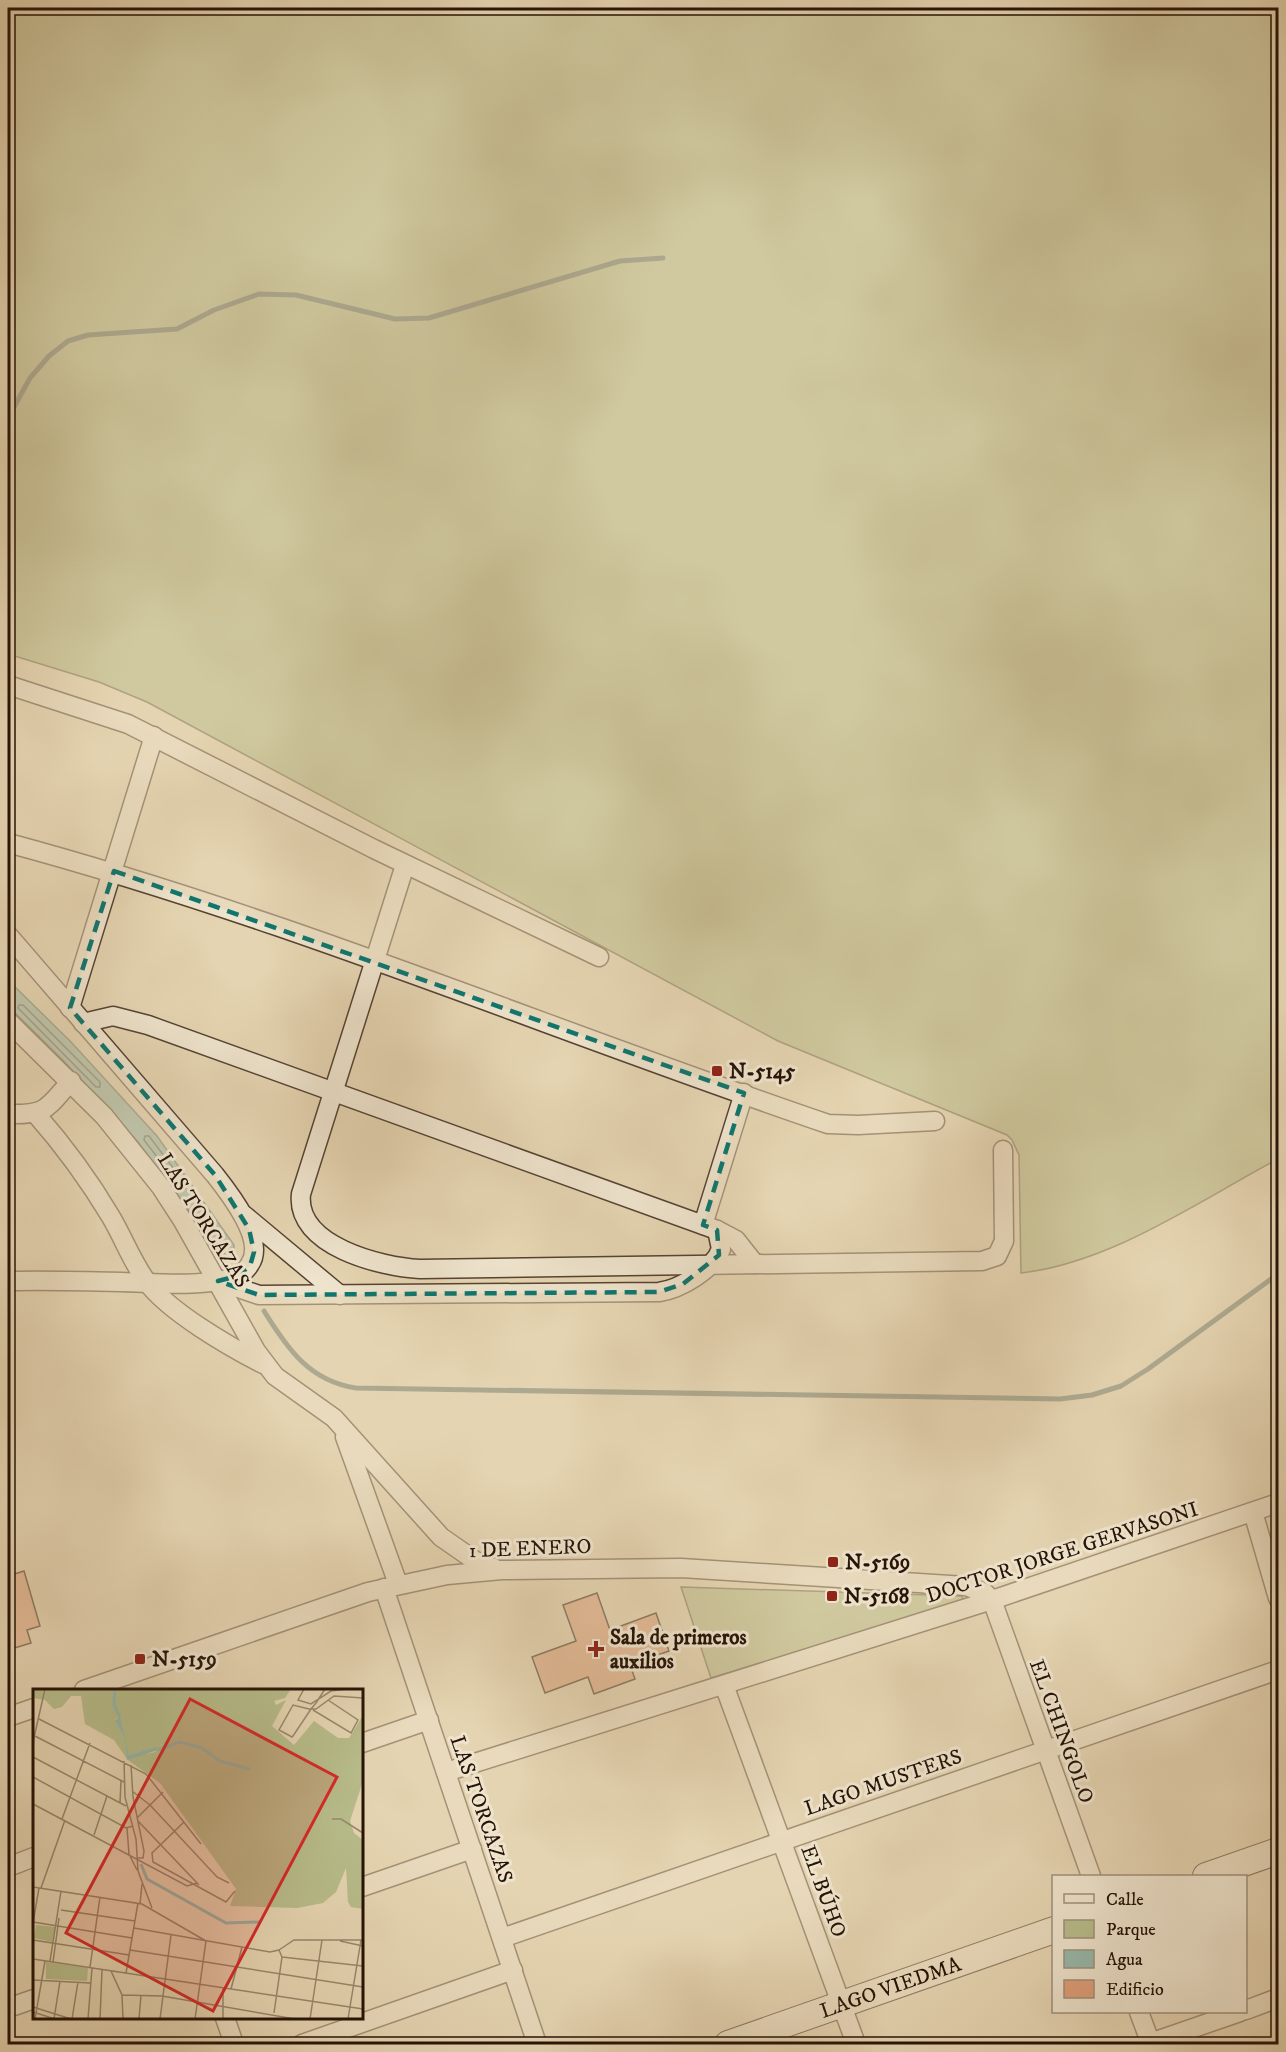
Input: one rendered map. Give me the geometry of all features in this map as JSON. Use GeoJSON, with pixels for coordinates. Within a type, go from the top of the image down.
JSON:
{"type":"FeatureCollection","features":[{"type":"Feature","properties":{"kind":"main road"},"geometry":{"type":"LineString","coordinates":[[1210,1875],[1276,1858]]}},
{"type":"Feature","properties":{"kind":"main road","name":"LAGO VIEDMA"},"geometry":{"type":"LineString","coordinates":[[728,2044],[1052,1930]]}},
{"type":"Feature","properties":{"kind":"street"},"geometry":{"type":"LineString","coordinates":[[8,685],[105,715],[154,736],[405,865],[599,957]]}},
{"type":"Feature","properties":{"kind":"street"},"geometry":{"type":"LineString","coordinates":[[70,1008],[114,872],[154,736]]}},
{"type":"Feature","properties":{"kind":"street"},"geometry":{"type":"LineString","coordinates":[[8,843],[114,872],[376,960],[828,1124],[858,1125],[935,1121]]}},
{"type":"Feature","properties":{"kind":"street"},"geometry":{"type":"LineString","coordinates":[[405,865],[300,1204],[302,1213],[315,1231],[358,1257],[378,1263],[420,1269],[989,1260],[1002,1250],[1004,1241],[1003,1150]]}},
{"type":"Feature","properties":{"kind":"street"},"geometry":{"type":"LineString","coordinates":[[8,935],[215,1175],[241,1212],[252,1236],[253,1259],[250,1266],[237,1276],[218,1281],[147,1283],[8,1281]]}},
{"type":"Feature","properties":{"kind":"street"},"geometry":{"type":"LineString","coordinates":[[83,1023],[113,1016],[136,1020],[710,1228],[736,1240],[755,1264]]}},
{"type":"Feature","properties":{"kind":"street","name":"LAS TORCAZAS"},"geometry":{"type":"LineString","coordinates":[[8,1021],[104,1116],[161,1187],[265,1365],[275,1376],[334,1418],[441,1537],[477,1562],[502,1570]]}},
{"type":"Feature","properties":{"kind":"street"},"geometry":{"type":"LineString","coordinates":[[8,1114],[45,1111],[71,1081]]}},
{"type":"Feature","properties":{"kind":"street"},"geometry":{"type":"LineString","coordinates":[[218,1281],[258,1295],[659,1292],[675,1288],[710,1265],[721,1249],[710,1228],[744,1093]]}},
{"type":"Feature","properties":{"kind":"street"},"geometry":{"type":"LineString","coordinates":[[35,1113],[64,1146],[111,1217],[147,1283],[160,1297],[231,1347],[265,1365]]}},
{"type":"Feature","properties":{"kind":"street"},"geometry":{"type":"LineString","coordinates":[[241,1212],[340,1295]]}},
{"type":"Feature","properties":{"kind":"street","name":"LAS TORCAZAS"},"geometry":{"type":"LineString","coordinates":[[334,1418],[355,1461],[429,1720],[537,2044]]}},
{"type":"Feature","properties":{"kind":"street","name":"DOCTOR JORGE GERVASONI"},"geometry":{"type":"LineString","coordinates":[[446,1772],[992,1600],[1278,1503]]}},
{"type":"Feature","properties":{"kind":"street"},"geometry":{"type":"LineString","coordinates":[[1253,1512],[1278,1598]]}},
{"type":"Feature","properties":{"kind":"street","name":"1 DE ENERO"},"geometry":{"type":"LineString","coordinates":[[92,1689],[107,1687],[391,1586],[447,1575],[502,1570],[646,1567],[719,1569],[966,1586],[985,1593],[992,1600]]}},
{"type":"Feature","properties":{"kind":"street","name":"EL CHINGOLO"},"geometry":{"type":"LineString","coordinates":[[992,1600],[1091,1875]]}},
{"type":"Feature","properties":{"kind":"street","name":"LAGO MUSTERS"},"geometry":{"type":"LineString","coordinates":[[502,1938],[1278,1670]]}},
{"type":"Feature","properties":{"kind":"street","name":"EL BÚHO"},"geometry":{"type":"LineString","coordinates":[[724,1685],[856,2044]]}},
{"type":"Feature","properties":{"kind":"street"},"geometry":{"type":"LineString","coordinates":[[8,1717],[33,1708]]}},
{"type":"Feature","properties":{"kind":"street"},"geometry":{"type":"LineString","coordinates":[[363,1743],[429,1720]]}},
{"type":"Feature","properties":{"kind":"street"},"geometry":{"type":"LineString","coordinates":[[363,1887],[472,1849]]}},
{"type":"Feature","properties":{"kind":"street"},"geometry":{"type":"LineString","coordinates":[[8,1867],[33,1857]]}},
{"type":"Feature","properties":{"kind":"street"},"geometry":{"type":"LineString","coordinates":[[302,2044],[513,1971]]}},
{"type":"Feature","properties":{"kind":"street"},"geometry":{"type":"LineString","coordinates":[[1247,2009],[1278,1998]]}},
{"type":"Feature","properties":{"kind":"street"},"geometry":{"type":"LineString","coordinates":[[8,2008],[33,1999]]}},
{"type":"Feature","properties":{"kind":"street"},"geometry":{"type":"LineString","coordinates":[[1139,2013],[1149,2044],[1237,2013]]}},
{"type":"Feature","properties":{"kind":"street"},"geometry":{"type":"LineString","coordinates":[[225,2019],[234,2044]]}},
{"type":"Feature","properties":{"kind":"highlighted area"},"geometry":{"type":"Polygon","coordinates":[[[114,871],[744,1093],[703,1225],[717,1230],[719,1255],[683,1284],[659,1292],[259,1295],[218,1281],[237,1276],[250,1266],[254,1252],[249,1229],[215,1175],[70,1008],[114,871]]]}},
{"type":"Feature","properties":{"kind":"green space"},"geometry":{"type":"Polygon","coordinates":[[[8,8],[1278,8],[1278,1159],[1186,1211],[1121,1244],[1055,1267],[1021,1273],[1019,1155],[1007,1135],[778,1041],[147,702],[99,682],[8,654],[8,8]]]}},
{"type":"Feature","properties":{"kind":"green space"},"geometry":{"type":"Polygon","coordinates":[[[681,1587],[961,1596],[967,1602],[711,1678],[681,1587]]]}},
{"type":"Feature","properties":{"kind":"water"},"geometry":{"type":"Polygon","coordinates":[[[8,980],[71,1042],[157,1136],[234,1245],[234,1254],[221,1254],[138,1142],[62,1059],[8,1006],[8,980]]]}},
{"type":"Feature","properties":{"kind":"building"},"geometry":{"type":"Polygon","coordinates":[[[24,1571],[40,1626],[27,1630],[31,1643],[8,1650],[8,1576],[24,1571]]]}},
{"type":"Feature","properties":{"kind":"building"},"geometry":{"type":"Polygon","coordinates":[[[597,1593],[610,1630],[656,1613],[669,1651],[630,1665],[635,1679],[594,1694],[588,1677],[545,1693],[532,1657],[576,1641],[563,1605],[597,1593]]]}},
{"type":"Feature","properties":{"kind":"waterway"},"geometry":{"type":"LineString","coordinates":[[8,418],[30,378],[49,356],[68,341],[88,335],[177,329],[214,310],[259,294],[296,295],[395,319],[429,318],[620,261],[663,258]]}},
{"type":"Feature","properties":{"kind":"waterway"},"geometry":{"type":"LineString","coordinates":[[264,1311],[281,1338],[301,1361],[325,1378],[356,1388],[1060,1399],[1092,1395],[1121,1386],[1148,1369],[1278,1274]]}},
{"type":"Feature","properties":{"kind":"place","name":"N-5145"},"geometry":{"type":"Point","coordinates":[717,1071]}},
{"type":"Feature","properties":{"kind":"place","name":"N-5169"},"geometry":{"type":"Point","coordinates":[833,1562]}},
{"type":"Feature","properties":{"kind":"place","name":"N-5168"},"geometry":{"type":"Point","coordinates":[832,1596]}},
{"type":"Feature","properties":{"kind":"place","name":"Sala de primeros auxilios"},"geometry":{"type":"Point","coordinates":[596,1649]}},
{"type":"Feature","properties":{"kind":"place","name":"N-5159"},"geometry":{"type":"Point","coordinates":[140,1659]}}]}
